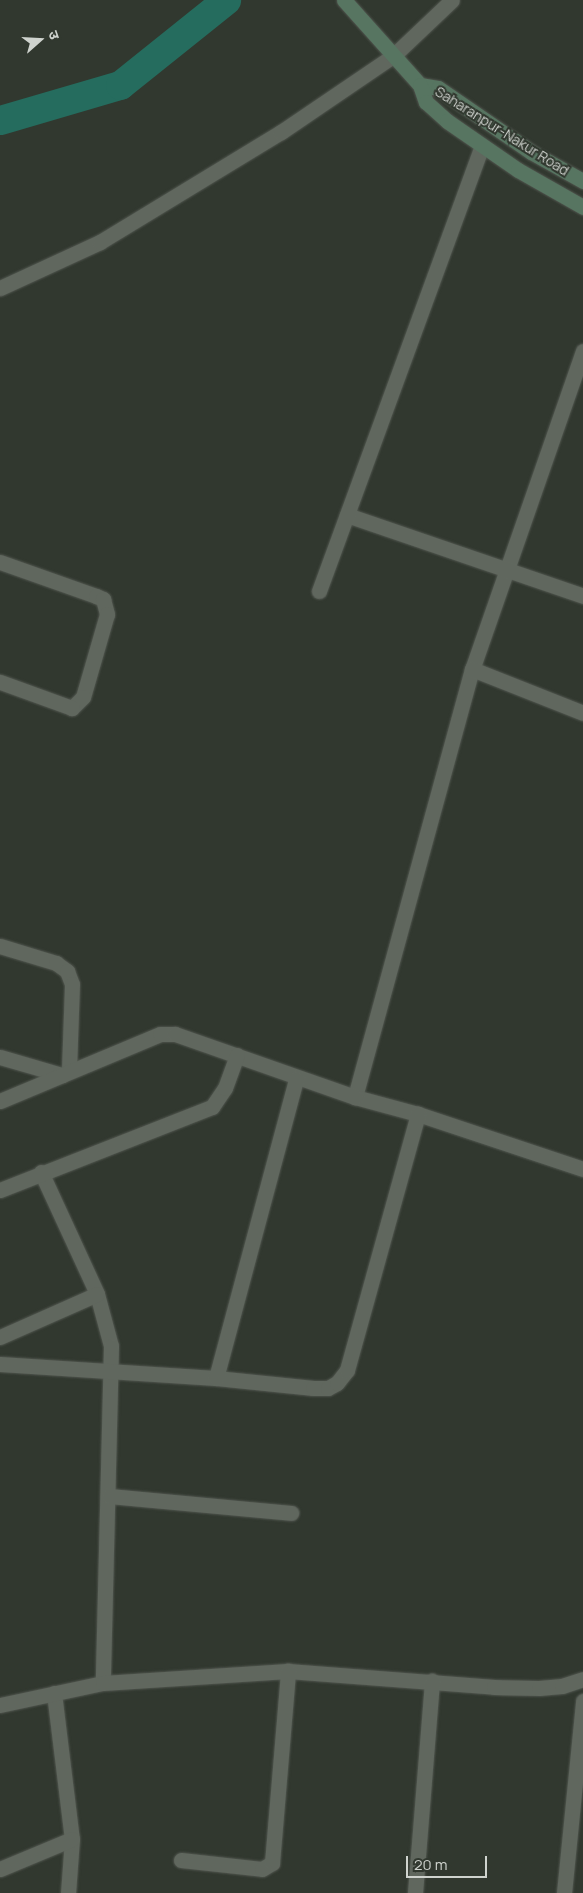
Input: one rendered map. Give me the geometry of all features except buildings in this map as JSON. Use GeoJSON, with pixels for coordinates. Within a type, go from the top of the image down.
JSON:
{"type":"FeatureCollection","features":[{"type":"Feature","properties":{"kind":"main road","name":"Saharanpur-Nakur Road"},"geometry":{"type":"LineString","coordinates":[[344,0],[420,85],[426,102],[482,146],[583,207]]}},
{"type":"Feature","properties":{"kind":"main road","name":"Saharanpur-Nakur Road"},"geometry":{"type":"LineString","coordinates":[[420,85],[438,88],[531,152],[583,180]]}},
{"type":"Feature","properties":{"kind":"street"},"geometry":{"type":"LineString","coordinates":[[0,288],[108,237],[281,132],[393,56],[452,0]]}},
{"type":"Feature","properties":{"kind":"street"},"geometry":{"type":"LineString","coordinates":[[319,592],[482,146]]}},
{"type":"Feature","properties":{"kind":"street"},"geometry":{"type":"LineString","coordinates":[[355,1097],[472,669],[583,351]]}},
{"type":"Feature","properties":{"kind":"street"},"geometry":{"type":"LineString","coordinates":[[347,514],[583,596]]}},
{"type":"Feature","properties":{"kind":"street"},"geometry":{"type":"LineString","coordinates":[[0,562],[103,599],[107,614],[78,703],[72,708],[0,682]]}},
{"type":"Feature","properties":{"kind":"street"},"geometry":{"type":"LineString","coordinates":[[472,669],[583,713]]}},
{"type":"Feature","properties":{"kind":"street"},"geometry":{"type":"LineString","coordinates":[[0,946],[56,963],[67,971],[72,984],[66,1073]]}},
{"type":"Feature","properties":{"kind":"street"},"geometry":{"type":"LineString","coordinates":[[0,1101],[160,1034],[176,1034],[296,1079],[418,1114],[583,1169]]}},
{"type":"Feature","properties":{"kind":"street"},"geometry":{"type":"LineString","coordinates":[[0,1056],[66,1073]]}},
{"type":"Feature","properties":{"kind":"street"},"geometry":{"type":"LineString","coordinates":[[0,1190],[41,1172],[212,1107],[225,1088],[237,1056]]}},
{"type":"Feature","properties":{"kind":"street"},"geometry":{"type":"LineString","coordinates":[[216,1378],[296,1079]]}},
{"type":"Feature","properties":{"kind":"street"},"geometry":{"type":"LineString","coordinates":[[0,1364],[216,1378],[313,1388],[328,1388],[337,1383],[347,1370],[418,1114]]}},
{"type":"Feature","properties":{"kind":"street"},"geometry":{"type":"LineString","coordinates":[[41,1172],[97,1294],[111,1346],[112,1372],[103,1683]]}},
{"type":"Feature","properties":{"kind":"street"},"geometry":{"type":"LineString","coordinates":[[0,1337],[97,1294]]}},
{"type":"Feature","properties":{"kind":"street"},"geometry":{"type":"LineString","coordinates":[[108,1496],[291,1513]]}},
{"type":"Feature","properties":{"kind":"street"},"geometry":{"type":"LineString","coordinates":[[181,1860],[262,1869],[272,1863],[288,1671]]}},
{"type":"Feature","properties":{"kind":"street"},"geometry":{"type":"LineString","coordinates":[[0,1705],[103,1683],[288,1671],[539,1688],[562,1686],[583,1679]]}},
{"type":"Feature","properties":{"kind":"street"},"geometry":{"type":"LineString","coordinates":[[415,1893],[432,1681]]}},
{"type":"Feature","properties":{"kind":"street"},"geometry":{"type":"LineString","coordinates":[[54,1693],[72,1838],[68,1893]]}},
{"type":"Feature","properties":{"kind":"street"},"geometry":{"type":"LineString","coordinates":[[564,1893],[583,1701]]}},
{"type":"Feature","properties":{"kind":"street"},"geometry":{"type":"LineString","coordinates":[[0,1869],[72,1838]]}},
{"type":"Feature","properties":{"kind":"waterway"},"geometry":{"type":"LineString","coordinates":[[0,120],[120,85],[226,0]]}}]}
